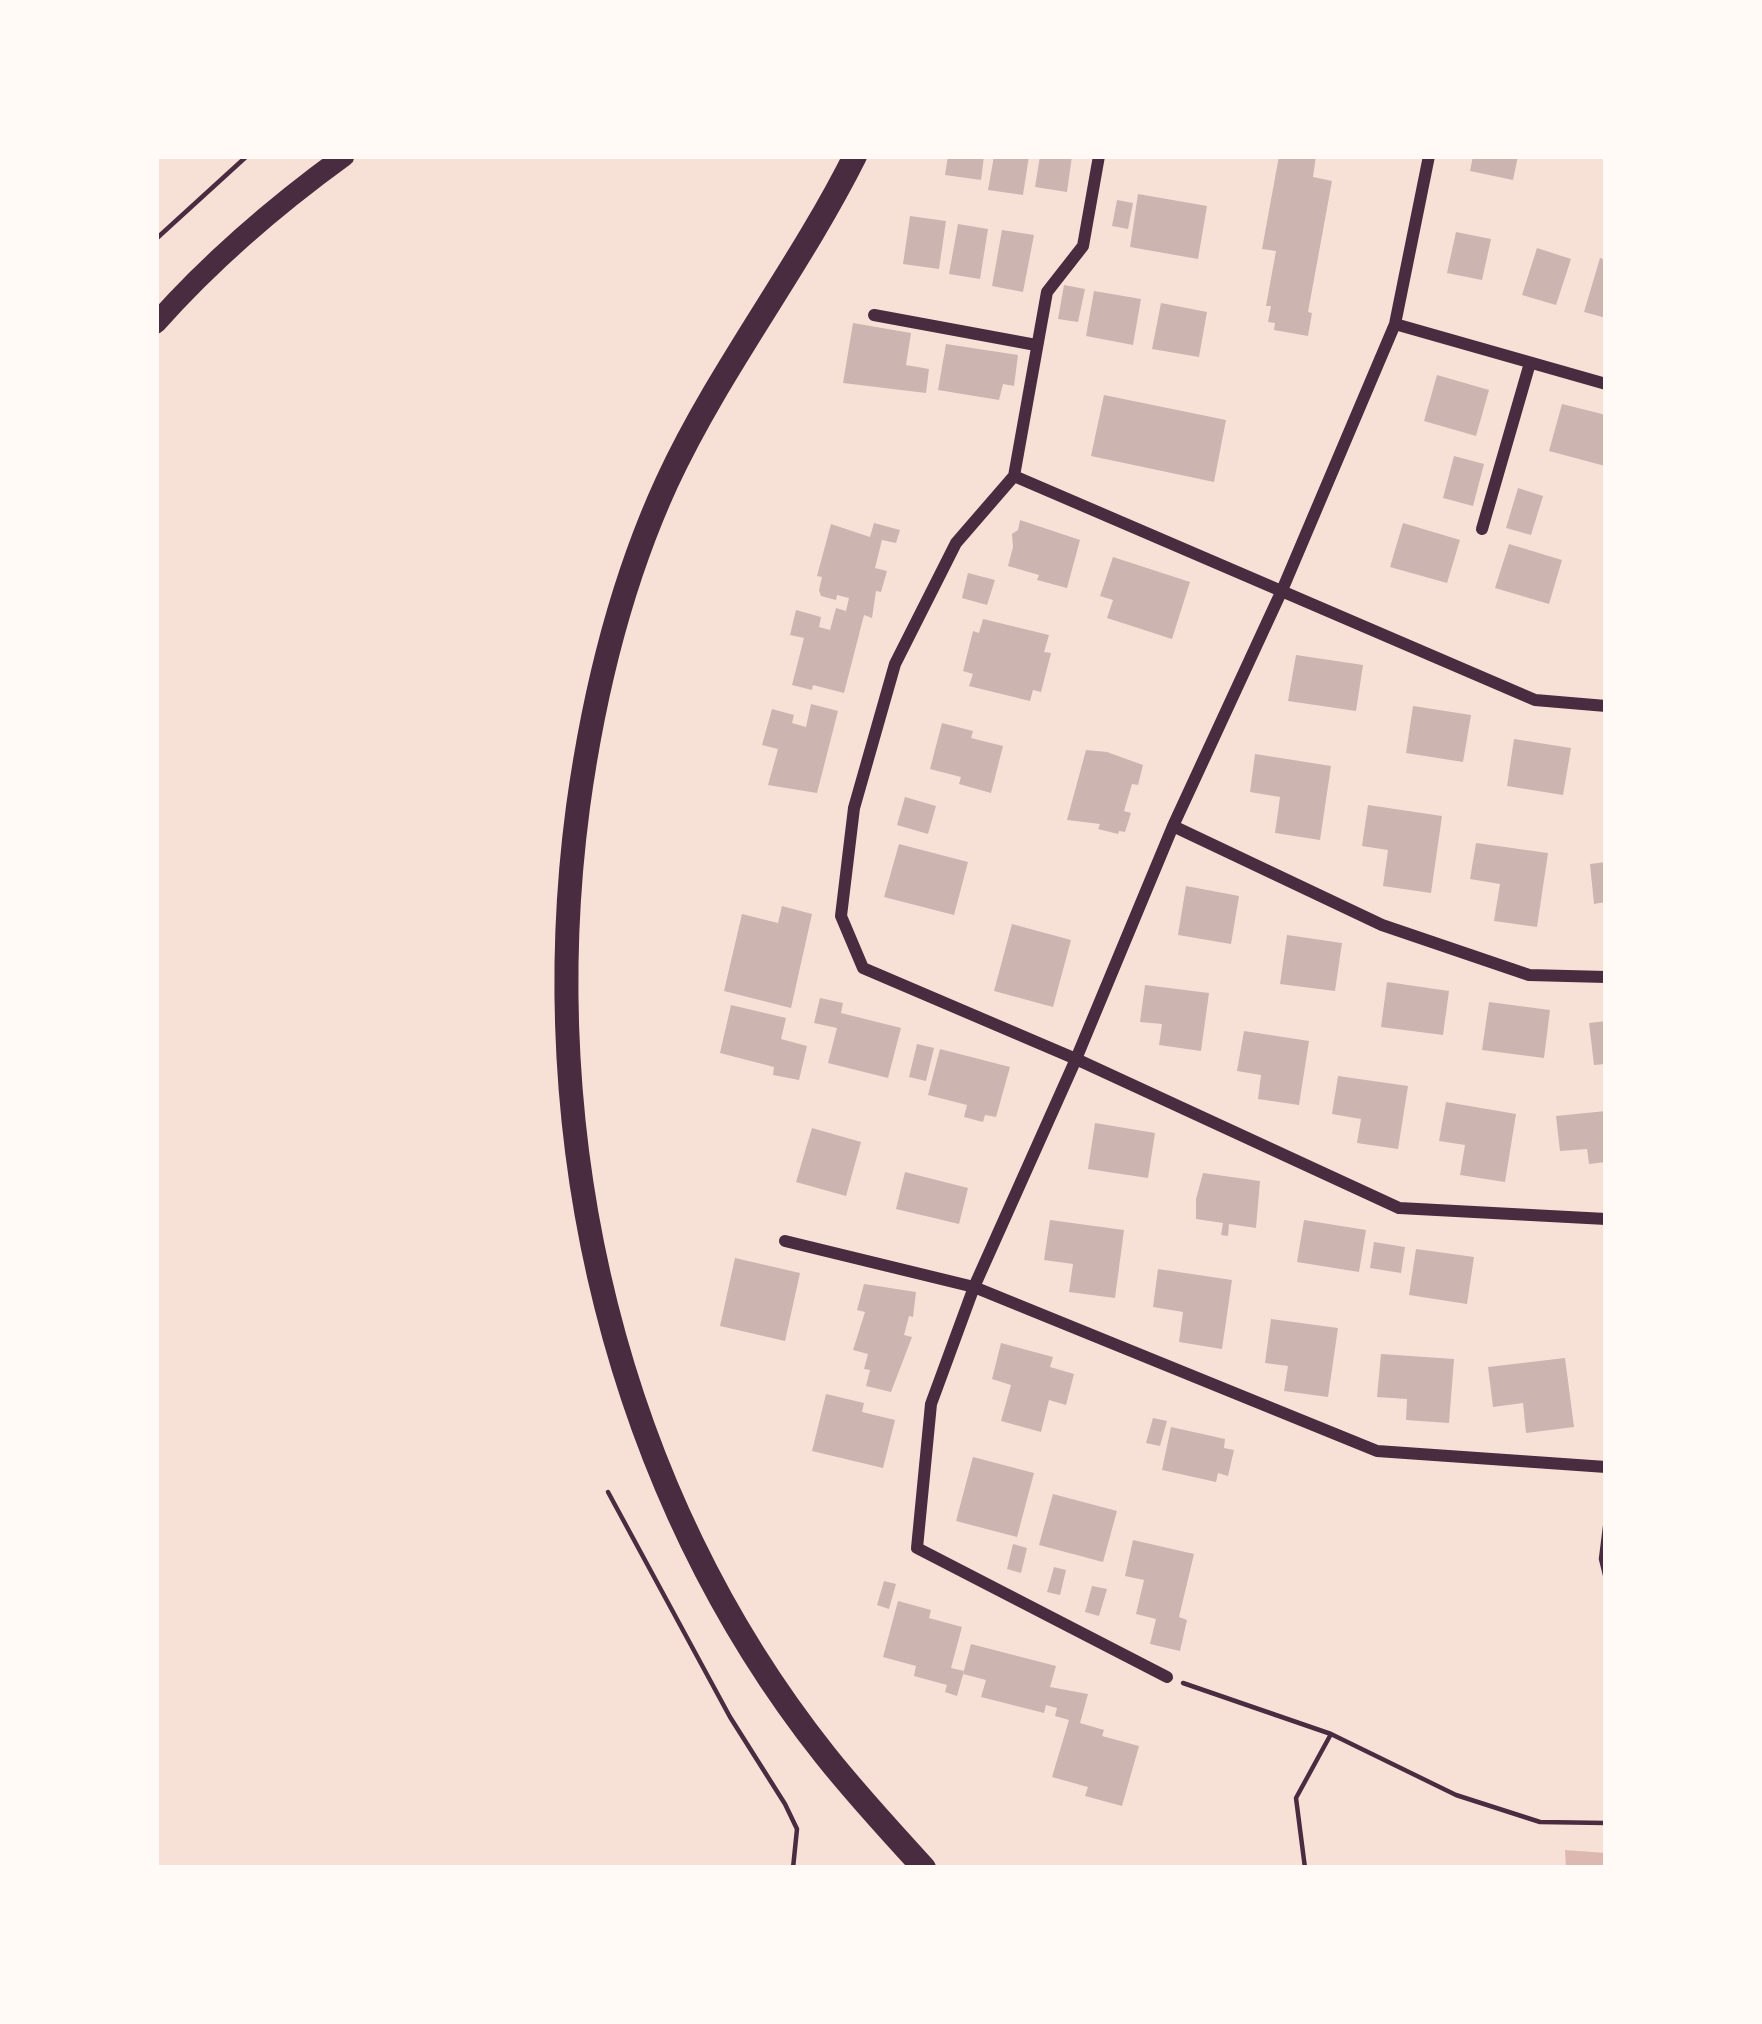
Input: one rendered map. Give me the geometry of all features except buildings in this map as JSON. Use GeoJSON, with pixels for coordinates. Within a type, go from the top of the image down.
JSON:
{"type":"FeatureCollection","features":[{"type":"Feature","properties":{"kind":"main road"},"geometry":{"type":"LineString","coordinates":[[855,156],[703,412],[666,484],[603,667],[573,848],[565,952],[566,1058],[576,1152],[612,1328],[634,1405],[678,1509],[727,1606],[774,1684],[824,1754],[924,1868]]}},
{"type":"Feature","properties":{"kind":"street"},"geometry":{"type":"LineString","coordinates":[[156,322],[274,206],[344,156]]}},
{"type":"Feature","properties":{"kind":"street"},"geometry":{"type":"LineString","coordinates":[[1099,156],[1082,246],[1047,292],[1014,476],[956,543],[895,664],[854,808],[841,916],[863,968],[1400,1208],[1606,1219]]}},
{"type":"Feature","properties":{"kind":"street"},"geometry":{"type":"LineString","coordinates":[[1167,1677],[917,1548],[932,1404],[974,1287],[1395,324],[1429,156]]}},
{"type":"Feature","properties":{"kind":"street"},"geometry":{"type":"LineString","coordinates":[[874,315],[1036,345]]}},
{"type":"Feature","properties":{"kind":"street"},"geometry":{"type":"LineString","coordinates":[[1395,324],[1606,385]]}},
{"type":"Feature","properties":{"kind":"street"},"geometry":{"type":"LineString","coordinates":[[1482,530],[1530,363]]}},
{"type":"Feature","properties":{"kind":"street"},"geometry":{"type":"LineString","coordinates":[[1014,476],[1535,700],[1606,706]]}},
{"type":"Feature","properties":{"kind":"street"},"geometry":{"type":"LineString","coordinates":[[1173,826],[1382,925],[1529,975],[1606,977]]}},
{"type":"Feature","properties":{"kind":"street"},"geometry":{"type":"LineString","coordinates":[[785,1241],[974,1287],[1377,1451],[1606,1466]]}},
{"type":"Feature","properties":{"kind":"path"},"geometry":{"type":"LineString","coordinates":[[156,239],[247,156]]}},
{"type":"Feature","properties":{"kind":"path"},"geometry":{"type":"LineString","coordinates":[[608,1492],[730,1718],[785,1804],[797,1829],[793,1868]]}},
{"type":"Feature","properties":{"kind":"path"},"geometry":{"type":"LineString","coordinates":[[1606,1519],[1600,1559],[1606,1579]]}},
{"type":"Feature","properties":{"kind":"path"},"geometry":{"type":"LineString","coordinates":[[1167,1677],[1331,1734],[1456,1795],[1540,1822],[1606,1823]]}},
{"type":"Feature","properties":{"kind":"path"},"geometry":{"type":"LineString","coordinates":[[1305,1868],[1296,1798],[1331,1734]]}},
{"type":"Feature","properties":{"kind":"path"},"geometry":{"type":"LineString","coordinates":[[1606,1755],[1606,1810]]}},
{"type":"Feature","properties":{"kind":"shaded area"},"geometry":{"type":"Polygon","coordinates":[[[1565,1850],[1606,1853],[1606,1868],[1566,1868],[1565,1850]]]}}]}
